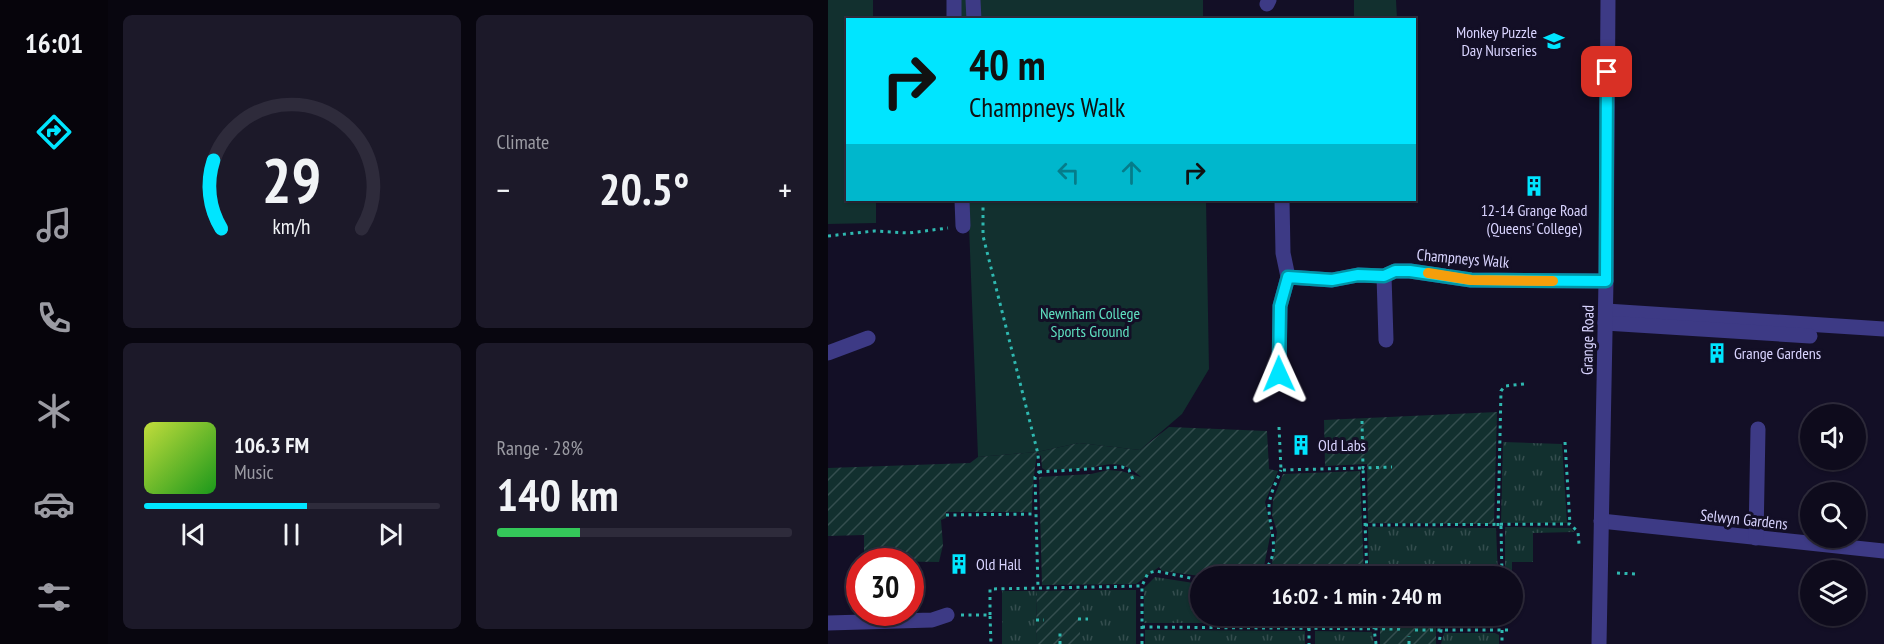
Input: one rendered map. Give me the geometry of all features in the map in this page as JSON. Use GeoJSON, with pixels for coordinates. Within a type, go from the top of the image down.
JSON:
{"type":"FeatureCollection","features":[{"type":"Feature","properties":{"kind":"street"},"geometry":{"type":"LineString","coordinates":[[954,0],[954,18]]}},
{"type":"Feature","properties":{"kind":"street"},"geometry":{"type":"LineString","coordinates":[[973,0],[974,18]]}},
{"type":"Feature","properties":{"kind":"street","name":"Grange Road"},"geometry":{"type":"LineString","coordinates":[[1599,644],[1606,281],[1608,0]]}},
{"type":"Feature","properties":{"kind":"street"},"geometry":{"type":"LineString","coordinates":[[962,201],[963,226]]}},
{"type":"Feature","properties":{"kind":"street"},"geometry":{"type":"LineString","coordinates":[[1279,374],[1280,306],[1288,277],[1283,253],[1282,201]]}},
{"type":"Feature","properties":{"kind":"street","name":"Champneys Walk"},"geometry":{"type":"LineString","coordinates":[[1288,277],[1332,280],[1358,275],[1384,276],[1395,271],[1410,271],[1471,280],[1606,281]]}},
{"type":"Feature","properties":{"kind":"street"},"geometry":{"type":"LineString","coordinates":[[1384,276],[1386,340]]}},
{"type":"Feature","properties":{"kind":"street"},"geometry":{"type":"LineString","coordinates":[[1605,317],[1884,329]]}},
{"type":"Feature","properties":{"kind":"street"},"geometry":{"type":"LineString","coordinates":[[1605,317],[1810,336]]}},
{"type":"Feature","properties":{"kind":"street"},"geometry":{"type":"LineString","coordinates":[[828,353],[868,338]]}},
{"type":"Feature","properties":{"kind":"street"},"geometry":{"type":"LineString","coordinates":[[1756,538],[1758,429]]}},
{"type":"Feature","properties":{"kind":"street","name":"Selwyn Gardens"},"geometry":{"type":"LineString","coordinates":[[1601,521],[1884,551]]}},
{"type":"Feature","properties":{"kind":"street"},"geometry":{"type":"LineString","coordinates":[[828,623],[932,620],[947,615]]}},
{"type":"Feature","properties":{"kind":"path"},"geometry":{"type":"LineString","coordinates":[[983,201],[982,236],[1027,417],[1037,444],[1039,472],[1035,477],[1038,588]]}},
{"type":"Feature","properties":{"kind":"path"},"geometry":{"type":"LineString","coordinates":[[828,236],[874,231],[909,232],[963,226]]}},
{"type":"Feature","properties":{"kind":"path"},"geometry":{"type":"LineString","coordinates":[[1502,566],[1501,391],[1505,386],[1524,384]]}},
{"type":"Feature","properties":{"kind":"path"},"geometry":{"type":"LineString","coordinates":[[1362,421],[1366,566]]}},
{"type":"Feature","properties":{"kind":"path"},"geometry":{"type":"LineString","coordinates":[[1269,566],[1273,554],[1274,531],[1269,511],[1270,499],[1281,470],[1279,427]]}},
{"type":"Feature","properties":{"kind":"path"},"geometry":{"type":"LineString","coordinates":[[1565,442],[1570,524],[1578,532],[1579,544]]}},
{"type":"Feature","properties":{"kind":"path"},"geometry":{"type":"LineString","coordinates":[[1039,472],[1122,467],[1129,470],[1134,482]]}},
{"type":"Feature","properties":{"kind":"path"},"geometry":{"type":"LineString","coordinates":[[1281,470],[1392,467]]}},
{"type":"Feature","properties":{"kind":"path"},"geometry":{"type":"LineString","coordinates":[[946,515],[1036,514]]}},
{"type":"Feature","properties":{"kind":"path"},"geometry":{"type":"LineString","coordinates":[[1365,525],[1570,524]]}},
{"type":"Feature","properties":{"kind":"path"},"geometry":{"type":"LineString","coordinates":[[1142,644],[1142,586],[1148,573],[1156,571],[1190,578]]}},
{"type":"Feature","properties":{"kind":"path"},"geometry":{"type":"LineString","coordinates":[[1617,573],[1635,574]]}},
{"type":"Feature","properties":{"kind":"path"},"geometry":{"type":"LineString","coordinates":[[991,644],[990,589],[1142,586]]}},
{"type":"Feature","properties":{"kind":"path"},"geometry":{"type":"LineString","coordinates":[[947,615],[990,615]]}},
{"type":"Feature","properties":{"kind":"path"},"geometry":{"type":"LineString","coordinates":[[1078,619],[1088,619]]}},
{"type":"Feature","properties":{"kind":"path"},"geometry":{"type":"LineString","coordinates":[[1035,620],[1044,620]]}},
{"type":"Feature","properties":{"kind":"path"},"geometry":{"type":"LineString","coordinates":[[1439,644],[1441,626]]}},
{"type":"Feature","properties":{"kind":"path"},"geometry":{"type":"LineString","coordinates":[[1502,626],[1502,644]]}},
{"type":"Feature","properties":{"kind":"path"},"geometry":{"type":"LineString","coordinates":[[1142,627],[1402,629]]}},
{"type":"Feature","properties":{"kind":"path"},"geometry":{"type":"LineString","coordinates":[[1309,627],[1309,644]]}},
{"type":"Feature","properties":{"kind":"path"},"geometry":{"type":"LineString","coordinates":[[1374,628],[1376,644]]}},
{"type":"Feature","properties":{"kind":"path"},"geometry":{"type":"LineString","coordinates":[[1060,630],[1060,644]]}},
{"type":"Feature","properties":{"kind":"path"},"geometry":{"type":"LineString","coordinates":[[1415,630],[1511,630]]}},
{"type":"Feature","properties":{"kind":"path"},"geometry":{"type":"LineString","coordinates":[[1409,636],[1409,644]]}},
{"type":"Feature","properties":{"kind":"green space"},"geometry":{"type":"Polygon","coordinates":[[[828,0],[873,0],[873,18],[846,18],[846,201],[876,201],[876,223],[828,224],[828,0]]]}},
{"type":"Feature","properties":{"kind":"green space"},"geometry":{"type":"Polygon","coordinates":[[[960,0],[1203,0],[1203,18],[961,18],[960,0]]]}},
{"type":"Feature","properties":{"kind":"green space"},"geometry":{"type":"Polygon","coordinates":[[[1354,0],[1396,0],[1397,18],[1354,18],[1354,0]]]}},
{"type":"Feature","properties":{"kind":"green space","name":"Newnham College Sports Ground"},"geometry":{"type":"Polygon","coordinates":[[[968,201],[1206,201],[1209,369],[1182,414],[1140,450],[1079,443],[1037,452],[978,457],[968,201]]]}},
{"type":"Feature","properties":{"kind":"green space"},"geometry":{"type":"Polygon","coordinates":[[[1497,412],[1494,522],[1492,524],[1368,523],[1367,464],[1325,466],[1324,420],[1497,412]]]}},
{"type":"Feature","properties":{"kind":"green space"},"geometry":{"type":"Polygon","coordinates":[[[1169,427],[1267,431],[1269,469],[1278,471],[1265,502],[1271,532],[1264,566],[1190,566],[1190,575],[1162,571],[1159,567],[1136,584],[1042,585],[1039,477],[1091,474],[1108,470],[1141,477],[1128,467],[1116,464],[1083,469],[1045,470],[1042,468],[1041,456],[1037,453],[1032,512],[946,512],[946,518],[941,520],[943,545],[939,562],[924,562],[924,548],[864,548],[864,535],[828,536],[828,468],[970,463],[978,457],[1037,452],[1079,443],[1140,450],[1169,427]]]}},
{"type":"Feature","properties":{"kind":"green space"},"geometry":{"type":"Polygon","coordinates":[[[1503,442],[1562,444],[1567,523],[1501,523],[1503,442]]]}},
{"type":"Feature","properties":{"kind":"green space"},"geometry":{"type":"Polygon","coordinates":[[[1360,471],[1364,566],[1273,566],[1277,532],[1272,515],[1273,500],[1283,474],[1360,471]]]}},
{"type":"Feature","properties":{"kind":"green space"},"geometry":{"type":"Polygon","coordinates":[[[1368,527],[1496,528],[1498,566],[1369,566],[1368,527]]]}},
{"type":"Feature","properties":{"kind":"green space"},"geometry":{"type":"Polygon","coordinates":[[[1505,527],[1571,528],[1574,532],[1533,533],[1533,562],[1512,562],[1512,566],[1505,566],[1505,527]]]}},
{"type":"Feature","properties":{"kind":"green space"},"geometry":{"type":"Polygon","coordinates":[[[1155,577],[1190,582],[1190,623],[1144,623],[1144,588],[1155,577]]]}},
{"type":"Feature","properties":{"kind":"green space"},"geometry":{"type":"Polygon","coordinates":[[[1080,590],[1136,590],[1136,644],[1080,644],[1080,590]]]}},
{"type":"Feature","properties":{"kind":"green space"},"geometry":{"type":"Polygon","coordinates":[[[1080,590],[1080,644],[1036,644],[1037,591],[1080,590]]]}},
{"type":"Feature","properties":{"kind":"green space"},"geometry":{"type":"Polygon","coordinates":[[[1002,591],[1037,591],[1036,644],[1002,644],[1002,591]]]}},
{"type":"Feature","properties":{"kind":"green space"},"geometry":{"type":"Polygon","coordinates":[[[1380,626],[1436,626],[1436,644],[1380,644],[1380,626]]]}},
{"type":"Feature","properties":{"kind":"green space"},"geometry":{"type":"Polygon","coordinates":[[[1444,626],[1499,626],[1444,628],[1444,626]]]}},
{"type":"Feature","properties":{"kind":"green space"},"geometry":{"type":"Polygon","coordinates":[[[1145,630],[1305,631],[1305,644],[1145,644],[1145,630]]]}},
{"type":"Feature","properties":{"kind":"green space"},"geometry":{"type":"Polygon","coordinates":[[[1315,631],[1372,632],[1374,644],[1315,644],[1315,631]]]}},
{"type":"Feature","properties":{"kind":"green space"},"geometry":{"type":"Polygon","coordinates":[[[1444,633],[1495,633],[1499,635],[1499,644],[1441,644],[1444,633]]]}},
{"type":"Feature","properties":{"kind":"slow traffic"},"geometry":{"type":"LineString","coordinates":[[1428,273],[1471,280],[1553,281]]}},
{"type":"Feature","properties":{"kind":"place","name":"Monkey Puzzle Day Nurseries"},"geometry":{"type":"Point","coordinates":[1554,41]}},
{"type":"Feature","properties":{"kind":"place","name":"12-14 Grange Road (Queens' College)"},"geometry":{"type":"Point","coordinates":[1534,186]}},
{"type":"Feature","properties":{"kind":"place","name":"Grange Gardens"},"geometry":{"type":"Point","coordinates":[1717,353]}},
{"type":"Feature","properties":{"kind":"place","name":"Old Labs"},"geometry":{"type":"Point","coordinates":[1301,445]}},
{"type":"Feature","properties":{"kind":"place","name":"Old Hall"},"geometry":{"type":"Point","coordinates":[959,564]}},
{"type":"Feature","properties":{"kind":"route"},"geometry":{"type":"LineString","coordinates":[[1279,374],[1278,327],[1280,306],[1288,277],[1332,280],[1358,275],[1384,276],[1395,271],[1410,271],[1471,280],[1606,281],[1607,72]]}}]}
